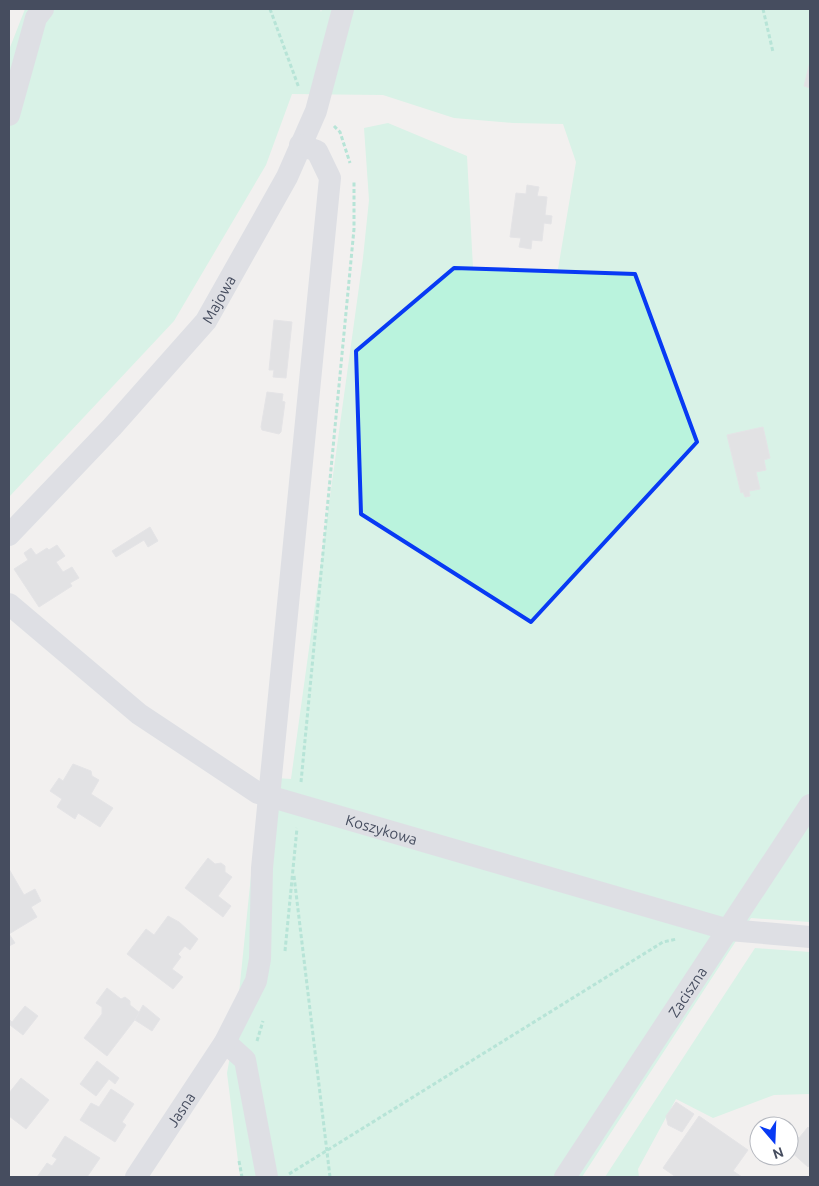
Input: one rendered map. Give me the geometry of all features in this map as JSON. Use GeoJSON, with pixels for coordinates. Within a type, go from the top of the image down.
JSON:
{"type":"FeatureCollection","features":[{"type":"Feature","properties":{"kind":"street"},"geometry":{"type":"LineString","coordinates":[[9,115],[11,99],[36,18],[43,9]]}},
{"type":"Feature","properties":{"kind":"street","name":"Majowa"},"geometry":{"type":"LineString","coordinates":[[9,535],[112,427],[206,321],[287,177],[316,111],[343,9]]}},
{"type":"Feature","properties":{"kind":"street","name":"Jasna"},"geometry":{"type":"LineString","coordinates":[[136,1177],[225,1042],[256,981],[260,959],[262,868],[271,795],[330,178],[317,152],[300,145]]}},
{"type":"Feature","properties":{"kind":"street","name":"Koszykowa"},"geometry":{"type":"LineString","coordinates":[[9,604],[138,714],[258,793],[271,795],[729,930],[810,937]]}},
{"type":"Feature","properties":{"kind":"street","name":"Zaciszna"},"geometry":{"type":"LineString","coordinates":[[565,1177],[810,805]]}},
{"type":"Feature","properties":{"kind":"street"},"geometry":{"type":"LineString","coordinates":[[225,1042],[245,1060],[267,1177]]}},
{"type":"Feature","properties":{"kind":"path"},"geometry":{"type":"LineString","coordinates":[[270,9],[300,91],[302,82]]}},
{"type":"Feature","properties":{"kind":"path"},"geometry":{"type":"LineString","coordinates":[[763,9],[773,52]]}},
{"type":"Feature","properties":{"kind":"path"},"geometry":{"type":"LineString","coordinates":[[293,868],[330,1177]]}},
{"type":"Feature","properties":{"kind":"path"},"geometry":{"type":"LineString","coordinates":[[284,1177],[663,942],[682,938]]}},
{"type":"Feature","properties":{"kind":"highlighted area"},"geometry":{"type":"Polygon","coordinates":[[[454,268],[635,274],[697,442],[531,622],[361,514],[356,351],[454,268]]]}},
{"type":"Feature","properties":{"kind":"green space"},"geometry":{"type":"Polygon","coordinates":[[[25,9],[320,9],[321,12],[322,9],[810,9],[810,922],[751,918],[582,1177],[240,1177],[227,1073],[236,1023],[261,777],[291,779],[363,258],[369,200],[364,128],[388,123],[467,156],[473,268],[558,269],[576,162],[563,124],[513,123],[454,118],[383,95],[292,94],[266,165],[174,321],[9,497],[9,50],[25,9]]]}},
{"type":"Feature","properties":{"kind":"green space"},"geometry":{"type":"Polygon","coordinates":[[[755,948],[810,952],[810,1094],[774,1095],[713,1118],[676,1099],[638,1169],[639,1177],[605,1177],[755,948]]]}},
{"type":"Feature","properties":{"kind":"building"},"geometry":{"type":"Polygon","coordinates":[[[810,62],[810,88],[804,86],[810,62]]]}},
{"type":"Feature","properties":{"kind":"building"},"geometry":{"type":"Polygon","coordinates":[[[527,185],[539,187],[537,196],[547,197],[545,215],[552,216],[551,224],[544,223],[542,241],[532,240],[531,249],[519,247],[521,238],[510,237],[516,193],[526,194],[527,185]]]}},
{"type":"Feature","properties":{"kind":"building"},"geometry":{"type":"Polygon","coordinates":[[[274,320],[292,322],[286,378],[273,377],[274,370],[269,370],[274,320]]]}},
{"type":"Feature","properties":{"kind":"building"},"geometry":{"type":"Polygon","coordinates":[[[267,392],[283,394],[282,401],[285,402],[281,432],[279,434],[262,430],[261,427],[267,392]]]}},
{"type":"Feature","properties":{"kind":"building"},"geometry":{"type":"Polygon","coordinates":[[[763,427],[770,458],[764,460],[766,470],[756,472],[760,489],[749,491],[750,496],[745,497],[743,492],[741,493],[727,435],[763,427]]]}},
{"type":"Feature","properties":{"kind":"building"},"geometry":{"type":"Polygon","coordinates":[[[150,527],[158,541],[148,547],[144,540],[116,557],[112,551],[150,527]]]}},
{"type":"Feature","properties":{"kind":"building"},"geometry":{"type":"Polygon","coordinates":[[[57,545],[65,556],[56,562],[63,572],[72,567],[79,578],[70,583],[72,586],[39,607],[14,569],[28,560],[24,553],[31,548],[36,555],[47,548],[49,550],[57,545]]]}},
{"type":"Feature","properties":{"kind":"building"},"geometry":{"type":"Polygon","coordinates":[[[73,764],[91,771],[92,776],[99,780],[91,794],[113,808],[100,827],[78,813],[75,819],[57,807],[62,799],[50,791],[59,778],[63,781],[73,764]]]}},
{"type":"Feature","properties":{"kind":"building"},"geometry":{"type":"Polygon","coordinates":[[[208,858],[215,864],[221,863],[225,866],[225,872],[232,877],[218,896],[231,906],[223,917],[185,888],[208,858]]]}},
{"type":"Feature","properties":{"kind":"building"},"geometry":{"type":"Polygon","coordinates":[[[9,869],[24,895],[35,889],[41,901],[31,907],[37,917],[9,934],[9,869]]]}},
{"type":"Feature","properties":{"kind":"building"},"geometry":{"type":"Polygon","coordinates":[[[168,916],[179,922],[198,939],[190,950],[185,946],[178,954],[181,957],[172,969],[183,977],[173,989],[127,954],[146,929],[154,935],[168,916]]]}},
{"type":"Feature","properties":{"kind":"building"},"geometry":{"type":"Polygon","coordinates":[[[9,934],[15,943],[9,946],[9,934]]]}},
{"type":"Feature","properties":{"kind":"building"},"geometry":{"type":"Polygon","coordinates":[[[107,988],[121,999],[125,997],[130,1001],[130,1005],[140,1013],[107,1056],[84,1038],[102,1014],[102,1007],[96,1003],[107,988]]]}},
{"type":"Feature","properties":{"kind":"building"},"geometry":{"type":"Polygon","coordinates":[[[143,1005],[160,1019],[152,1031],[135,1020],[143,1005]]]}},
{"type":"Feature","properties":{"kind":"building"},"geometry":{"type":"Polygon","coordinates":[[[25,1006],[38,1016],[23,1035],[10,1025],[9,1027],[9,1019],[12,1022],[25,1006]]]}},
{"type":"Feature","properties":{"kind":"building"},"geometry":{"type":"Polygon","coordinates":[[[97,1061],[119,1078],[115,1084],[109,1079],[96,1096],[80,1084],[97,1061]]]}},
{"type":"Feature","properties":{"kind":"building"},"geometry":{"type":"Polygon","coordinates":[[[21,1078],[49,1100],[26,1129],[9,1116],[9,1093],[21,1078]]]}},
{"type":"Feature","properties":{"kind":"building"},"geometry":{"type":"Polygon","coordinates":[[[111,1089],[134,1104],[122,1122],[126,1125],[115,1142],[80,1120],[91,1103],[99,1107],[111,1089]]]}},
{"type":"Feature","properties":{"kind":"building"},"geometry":{"type":"Polygon","coordinates":[[[676,1102],[694,1114],[682,1132],[668,1125],[666,1116],[676,1102]]]}},
{"type":"Feature","properties":{"kind":"building"},"geometry":{"type":"Polygon","coordinates":[[[699,1116],[748,1150],[733,1171],[742,1177],[676,1177],[663,1168],[699,1116]]]}},
{"type":"Feature","properties":{"kind":"building"},"geometry":{"type":"Polygon","coordinates":[[[808,1127],[810,1129],[810,1165],[808,1167],[799,1159],[799,1138],[808,1127]]]}},
{"type":"Feature","properties":{"kind":"building"},"geometry":{"type":"Polygon","coordinates":[[[65,1136],[100,1158],[87,1177],[37,1177],[47,1163],[52,1166],[57,1159],[52,1156],[65,1136]]]}}]}
